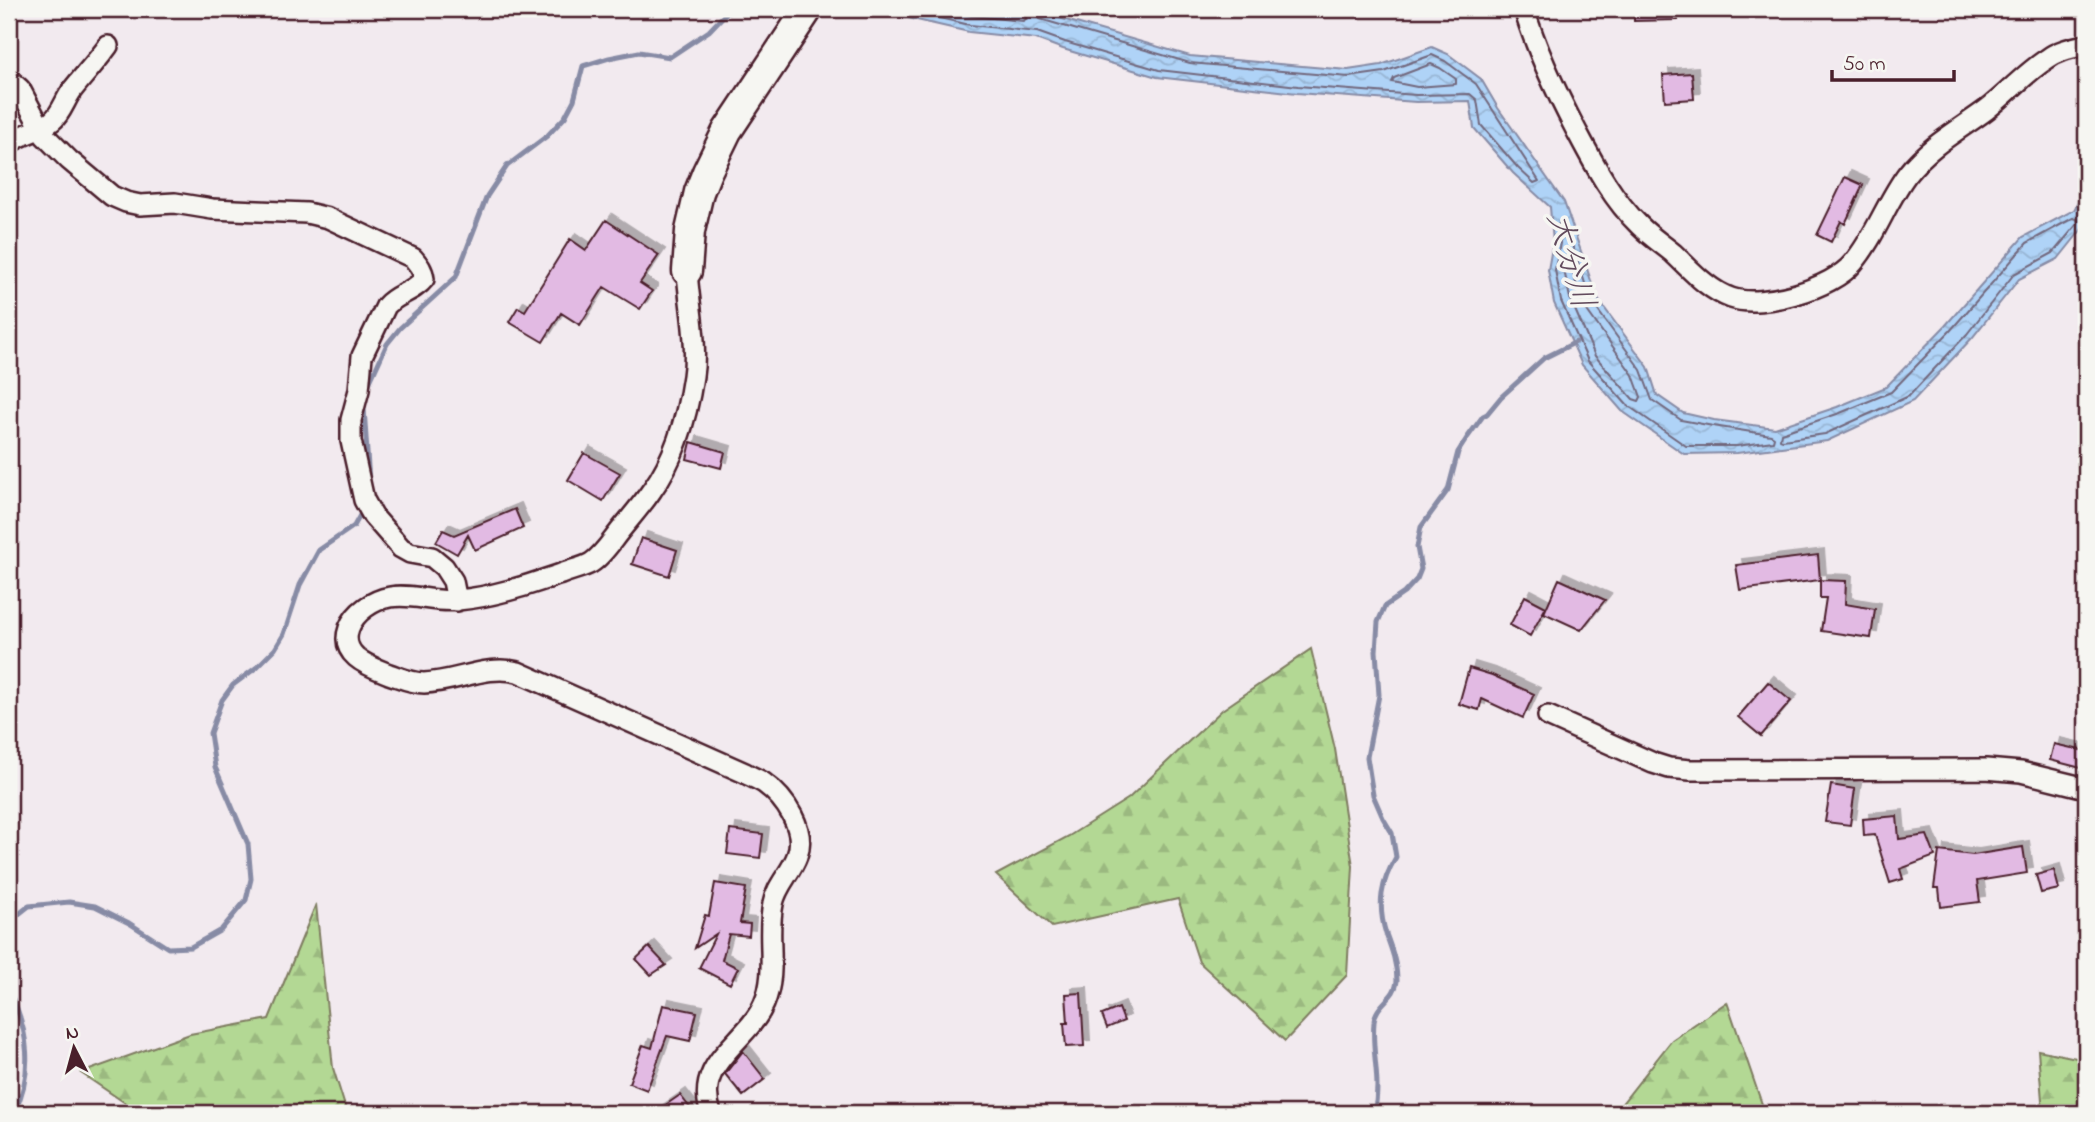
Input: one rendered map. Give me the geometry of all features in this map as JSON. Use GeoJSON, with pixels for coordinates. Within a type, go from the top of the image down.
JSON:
{"type":"FeatureCollection","features":[{"type":"Feature","properties":{"kind":"street"},"geometry":{"type":"LineString","coordinates":[[1524,9],[1552,84],[1595,167],[1611,191],[1639,226],[1711,287],[1741,301],[1765,301],[1790,295],[1841,274],[1859,256],[1906,175],[1928,152],[1987,109],[2046,59],[2062,50],[2086,45]]}},
{"type":"Feature","properties":{"kind":"street"},"geometry":{"type":"LineString","coordinates":[[711,1113],[707,1093],[714,1068],[758,1014],[766,999],[773,962],[773,904],[776,893],[798,855],[800,845],[794,819],[786,805],[765,784],[537,679],[518,672],[496,669],[435,681],[411,682],[364,664],[354,656],[347,639],[356,616],[373,603],[387,597],[457,601],[512,589],[593,562],[652,491],[678,443],[693,377],[694,357],[687,271],[690,231],[699,192],[727,131],[805,14]]}},
{"type":"Feature","properties":{"kind":"street"},"geometry":{"type":"LineString","coordinates":[[9,144],[48,124],[59,115],[74,88],[108,46]]}},
{"type":"Feature","properties":{"kind":"street"},"geometry":{"type":"LineString","coordinates":[[9,79],[23,96],[40,128],[91,181],[112,196],[141,205],[175,203],[212,209],[307,213],[328,218],[413,258],[418,263],[424,279],[419,285],[390,300],[362,356],[359,390],[351,421],[351,441],[364,500],[373,516],[401,548],[410,553],[432,557],[444,567],[455,587],[457,601]]}},
{"type":"Feature","properties":{"kind":"street"},"geometry":{"type":"LineString","coordinates":[[1548,716],[1669,768],[1986,769],[2021,772],[2086,788]]}},
{"type":"Feature","properties":{"kind":"green space"},"geometry":{"type":"Polygon","coordinates":[[[1311,649],[1335,749],[1353,866],[1347,975],[1285,1041],[1199,962],[1178,899],[1052,927],[996,875],[1069,836],[1129,798],[1222,710],[1311,649]]]}},
{"type":"Feature","properties":{"kind":"green space"},"geometry":{"type":"Polygon","coordinates":[[[316,904],[333,1068],[347,1113],[140,1113],[81,1073],[190,1034],[269,1019],[316,904]]]}},
{"type":"Feature","properties":{"kind":"green space"},"geometry":{"type":"Polygon","coordinates":[[[1727,1002],[1765,1113],[1590,1113],[1620,1106],[1672,1040],[1727,1002]]]}},
{"type":"Feature","properties":{"kind":"green space"},"geometry":{"type":"Polygon","coordinates":[[[2038,1050],[2086,1060],[2086,1113],[2043,1113],[2038,1050]]]}},
{"type":"Feature","properties":{"kind":"water","name":"大分川"},"geometry":{"type":"Polygon","coordinates":[[[869,9],[1028,9],[1190,56],[1348,70],[1381,65],[1432,47],[1448,54],[1481,79],[1498,108],[1564,202],[1597,298],[1648,367],[1657,395],[1683,413],[1714,420],[1775,428],[1886,387],[1945,326],[2023,237],[2074,210],[2086,187],[2086,224],[2058,259],[2019,279],[1972,338],[1913,401],[1827,441],[1737,453],[1684,454],[1622,411],[1582,365],[1554,303],[1548,270],[1553,242],[1550,207],[1513,173],[1474,128],[1470,101],[1416,102],[1297,93],[1157,77],[1036,39],[969,32],[869,9]]]}},
{"type":"Feature","properties":{"kind":"building"},"geometry":{"type":"Polygon","coordinates":[[[1634,9],[1677,9],[1678,20],[1634,21],[1634,9]]]}},
{"type":"Feature","properties":{"kind":"building"},"geometry":{"type":"Polygon","coordinates":[[[1692,73],[1694,99],[1665,101],[1663,75],[1692,73]]]}},
{"type":"Feature","properties":{"kind":"building"},"geometry":{"type":"Polygon","coordinates":[[[1845,177],[1863,185],[1845,224],[1841,221],[1831,242],[1817,235],[1845,177]]]}},
{"type":"Feature","properties":{"kind":"building"},"geometry":{"type":"Polygon","coordinates":[[[606,220],[659,255],[640,283],[652,291],[640,309],[604,287],[580,325],[561,313],[543,342],[509,322],[518,307],[525,311],[570,239],[586,250],[606,220]]]}},
{"type":"Feature","properties":{"kind":"building"},"geometry":{"type":"Polygon","coordinates":[[[691,442],[725,452],[721,468],[687,459],[691,442]]]}},
{"type":"Feature","properties":{"kind":"building"},"geometry":{"type":"Polygon","coordinates":[[[584,453],[620,473],[603,501],[568,480],[584,453]]]}},
{"type":"Feature","properties":{"kind":"building"},"geometry":{"type":"Polygon","coordinates":[[[515,509],[523,528],[475,550],[468,535],[457,554],[436,542],[443,530],[454,535],[515,509]]]}},
{"type":"Feature","properties":{"kind":"building"},"geometry":{"type":"Polygon","coordinates":[[[641,538],[677,550],[669,576],[632,564],[641,538]]]}},
{"type":"Feature","properties":{"kind":"building"},"geometry":{"type":"Polygon","coordinates":[[[1818,555],[1820,580],[1740,590],[1736,565],[1818,555]]]}},
{"type":"Feature","properties":{"kind":"building"},"geometry":{"type":"Polygon","coordinates":[[[1559,579],[1605,600],[1581,630],[1544,613],[1559,579]]]}},
{"type":"Feature","properties":{"kind":"building"},"geometry":{"type":"Polygon","coordinates":[[[1820,580],[1846,581],[1845,604],[1875,609],[1871,638],[1821,631],[1826,598],[1820,598],[1820,580]]]}},
{"type":"Feature","properties":{"kind":"building"},"geometry":{"type":"Polygon","coordinates":[[[1525,596],[1546,607],[1530,636],[1510,625],[1525,596]]]}},
{"type":"Feature","properties":{"kind":"building"},"geometry":{"type":"Polygon","coordinates":[[[1469,668],[1534,694],[1523,718],[1482,699],[1479,710],[1459,704],[1469,668]]]}},
{"type":"Feature","properties":{"kind":"building"},"geometry":{"type":"Polygon","coordinates":[[[1768,682],[1791,701],[1761,736],[1738,717],[1768,682]]]}},
{"type":"Feature","properties":{"kind":"building"},"geometry":{"type":"Polygon","coordinates":[[[2054,744],[2085,751],[2081,768],[2050,760],[2054,744]]]}},
{"type":"Feature","properties":{"kind":"building"},"geometry":{"type":"Polygon","coordinates":[[[1831,785],[1855,789],[1850,825],[1825,822],[1831,785]]]}},
{"type":"Feature","properties":{"kind":"building"},"geometry":{"type":"Polygon","coordinates":[[[1897,816],[1899,839],[1927,835],[1935,856],[1900,869],[1903,879],[1890,883],[1875,835],[1864,836],[1863,819],[1897,816]]]}},
{"type":"Feature","properties":{"kind":"building"},"geometry":{"type":"Polygon","coordinates":[[[730,830],[763,834],[760,858],[727,854],[730,830]]]}},
{"type":"Feature","properties":{"kind":"building"},"geometry":{"type":"Polygon","coordinates":[[[2023,847],[2027,873],[1977,881],[1980,902],[1941,907],[1939,888],[1934,888],[1939,851],[1973,855],[2023,847]]]}},
{"type":"Feature","properties":{"kind":"building"},"geometry":{"type":"Polygon","coordinates":[[[2054,870],[2059,889],[2041,893],[2036,875],[2054,870]]]}},
{"type":"Feature","properties":{"kind":"building"},"geometry":{"type":"Polygon","coordinates":[[[715,883],[746,888],[740,923],[750,924],[749,936],[729,934],[722,960],[738,968],[730,984],[699,968],[716,934],[695,948],[705,915],[709,916],[715,883]]]}},
{"type":"Feature","properties":{"kind":"building"},"geometry":{"type":"Polygon","coordinates":[[[649,947],[666,965],[651,975],[636,959],[649,947]]]}},
{"type":"Feature","properties":{"kind":"building"},"geometry":{"type":"Polygon","coordinates":[[[1081,993],[1084,1046],[1066,1047],[1066,994],[1081,993]]]}},
{"type":"Feature","properties":{"kind":"building"},"geometry":{"type":"Polygon","coordinates":[[[663,1005],[697,1012],[690,1041],[667,1036],[647,1090],[629,1083],[643,1045],[652,1048],[663,1005]]]}},
{"type":"Feature","properties":{"kind":"building"},"geometry":{"type":"Polygon","coordinates":[[[1119,1008],[1124,1021],[1107,1028],[1102,1015],[1119,1008]]]}},
{"type":"Feature","properties":{"kind":"building"},"geometry":{"type":"Polygon","coordinates":[[[743,1051],[765,1079],[743,1096],[725,1074],[743,1051]]]}},
{"type":"Feature","properties":{"kind":"building"},"geometry":{"type":"Polygon","coordinates":[[[680,1095],[694,1113],[654,1113],[680,1095]]]}},
{"type":"Feature","properties":{"kind":"waterway"},"geometry":{"type":"LineString","coordinates":[[367,388],[387,344],[400,328],[456,277],[487,196],[507,166],[547,136],[565,117],[574,100],[583,66],[639,52],[670,57],[709,31],[730,9]]}},
{"type":"Feature","properties":{"kind":"waterway"},"geometry":{"type":"LineString","coordinates":[[1374,1113],[1377,1089],[1375,1016],[1393,992],[1397,981],[1381,903],[1384,885],[1396,857],[1392,833],[1373,795],[1367,757],[1379,695],[1376,651],[1378,622],[1385,606],[1404,593],[1417,579],[1421,569],[1417,547],[1421,527],[1448,490],[1458,452],[1467,438],[1501,397],[1544,358],[1576,342]]}},
{"type":"Feature","properties":{"kind":"waterway"},"geometry":{"type":"LineString","coordinates":[[364,408],[369,482]]}},
{"type":"Feature","properties":{"kind":"waterway"},"geometry":{"type":"LineString","coordinates":[[9,930],[15,917],[29,906],[69,902],[95,906],[129,923],[168,948],[191,947],[221,930],[246,900],[251,879],[248,844],[215,767],[210,733],[222,700],[233,685],[257,667],[275,649],[284,634],[300,585],[319,550],[354,526],[364,508]]}},
{"type":"Feature","properties":{"kind":"waterway"},"geometry":{"type":"LineString","coordinates":[[9,991],[21,1021],[26,1052],[24,1083],[14,1113]]}}]}
